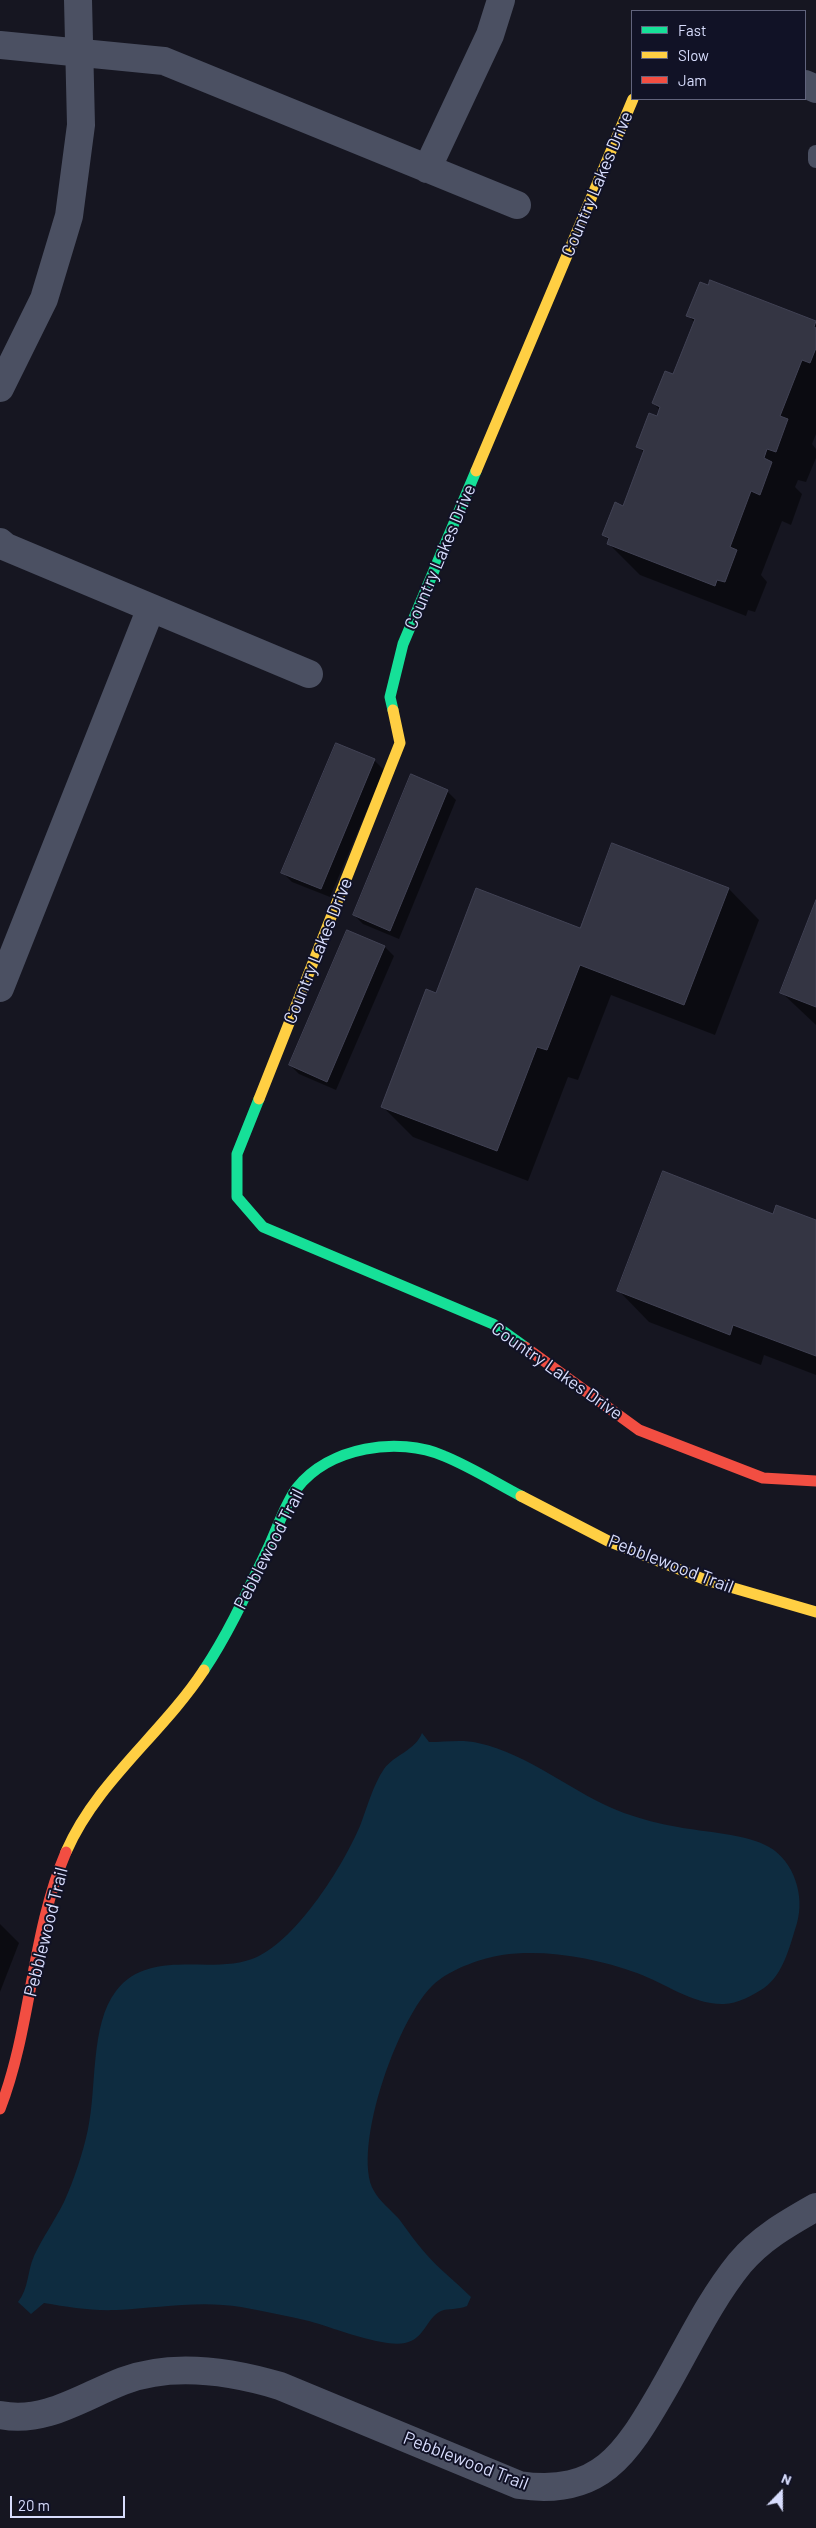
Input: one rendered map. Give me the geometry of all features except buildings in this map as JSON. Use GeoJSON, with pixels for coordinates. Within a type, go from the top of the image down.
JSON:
{"type":"FeatureCollection","features":[{"type":"Feature","properties":{"kind":"street"},"geometry":{"type":"LineString","coordinates":[[0,388],[44,299],[69,216],[81,125],[78,0]]}},
{"type":"Feature","properties":{"kind":"street"},"geometry":{"type":"LineString","coordinates":[[427,169],[490,35],[501,0]]}},
{"type":"Feature","properties":{"kind":"street"},"geometry":{"type":"LineString","coordinates":[[0,45],[79,55],[164,61],[516,205]]}},
{"type":"Feature","properties":{"kind":"street","name":"Country Lakes Drive"},"geometry":{"type":"LineString","coordinates":[[633,100],[403,644],[390,697],[400,743],[237,1154],[237,1197],[263,1227],[493,1324],[639,1430],[763,1478],[816,1481]]}},
{"type":"Feature","properties":{"kind":"street"},"geometry":{"type":"LineString","coordinates":[[0,542],[6,547],[309,674]]}},
{"type":"Feature","properties":{"kind":"street"},"geometry":{"type":"LineString","coordinates":[[0,988],[152,608]]}},
{"type":"Feature","properties":{"kind":"street","name":"Pebblewood Trail"},"geometry":{"type":"LineString","coordinates":[[0,2109],[14,2063],[49,1906],[71,1840],[90,1806],[117,1772],[165,1723],[208,1665],[226,1636],[297,1488],[315,1471],[345,1454],[379,1444],[417,1448],[443,1455],[610,1542],[706,1580],[816,1612]]}},
{"type":"Feature","properties":{"kind":"street","name":"Pebblewood Trail"},"geometry":{"type":"LineString","coordinates":[[0,2415],[15,2418],[42,2415],[124,2381],[163,2372],[202,2370],[242,2374],[280,2386],[519,2485],[557,2487],[576,2483],[610,2465],[635,2438],[727,2281],[756,2244],[816,2207]]}},
{"type":"Feature","properties":{"kind":"lane"},"geometry":{"type":"LineString","coordinates":[[816,152],[816,160]]}},
{"type":"Feature","properties":{"kind":"water"},"geometry":{"type":"Polygon","coordinates":[[[422,1733],[429,1742],[466,1741],[497,1748],[533,1765],[588,1796],[630,1815],[671,1826],[749,1839],[778,1853],[791,1870],[800,1902],[792,1940],[777,1975],[764,1988],[755,1993],[739,2001],[724,2004],[701,2001],[679,1993],[648,1977],[604,1963],[553,1954],[519,1953],[494,1956],[461,1968],[439,1980],[424,1995],[409,2018],[395,2047],[383,2080],[374,2113],[369,2144],[368,2171],[376,2195],[399,2219],[431,2260],[471,2297],[467,2306],[444,2310],[436,2314],[412,2341],[396,2344],[384,2343],[309,2321],[226,2305],[194,2304],[107,2310],[44,2303],[31,2314],[18,2302],[26,2286],[34,2256],[64,2202],[81,2157],[91,2113],[98,2039],[108,2005],[116,1991],[130,1977],[147,1970],[164,1966],[240,1962],[257,1957],[272,1948],[303,1918],[331,1880],[360,1826],[373,1789],[384,1769],[415,1744],[422,1733]]]}},
{"type":"Feature","properties":{"kind":"traffic: fast"},"geometry":{"type":"LineString","coordinates":[[393,710],[390,697],[403,644],[476,471]]}},
{"type":"Feature","properties":{"kind":"traffic: fast"},"geometry":{"type":"LineString","coordinates":[[259,1099],[237,1154],[237,1197],[263,1227],[493,1324],[525,1347]]}},
{"type":"Feature","properties":{"kind":"traffic: fast"},"geometry":{"type":"LineString","coordinates":[[204,1670],[239,1609],[293,1494],[311,1474],[327,1463],[365,1449],[406,1447],[426,1450],[464,1465],[521,1496]]}},
{"type":"Feature","properties":{"kind":"traffic: slow"},"geometry":{"type":"LineString","coordinates":[[476,471],[633,100]]}},
{"type":"Feature","properties":{"kind":"traffic: slow"},"geometry":{"type":"LineString","coordinates":[[259,1099],[400,743],[393,710]]}},
{"type":"Feature","properties":{"kind":"traffic: slow"},"geometry":{"type":"LineString","coordinates":[[521,1496],[610,1542],[706,1580],[816,1612]]}},
{"type":"Feature","properties":{"kind":"traffic: slow"},"geometry":{"type":"LineString","coordinates":[[66,1852],[79,1826],[112,1780],[169,1715],[204,1670]]}},
{"type":"Feature","properties":{"kind":"traffic: jam"},"geometry":{"type":"LineString","coordinates":[[525,1347],[639,1430],[763,1478],[816,1481]]}},
{"type":"Feature","properties":{"kind":"traffic: jam"},"geometry":{"type":"LineString","coordinates":[[0,2109],[19,2045],[45,1915],[54,1883],[66,1852]]}}]}
